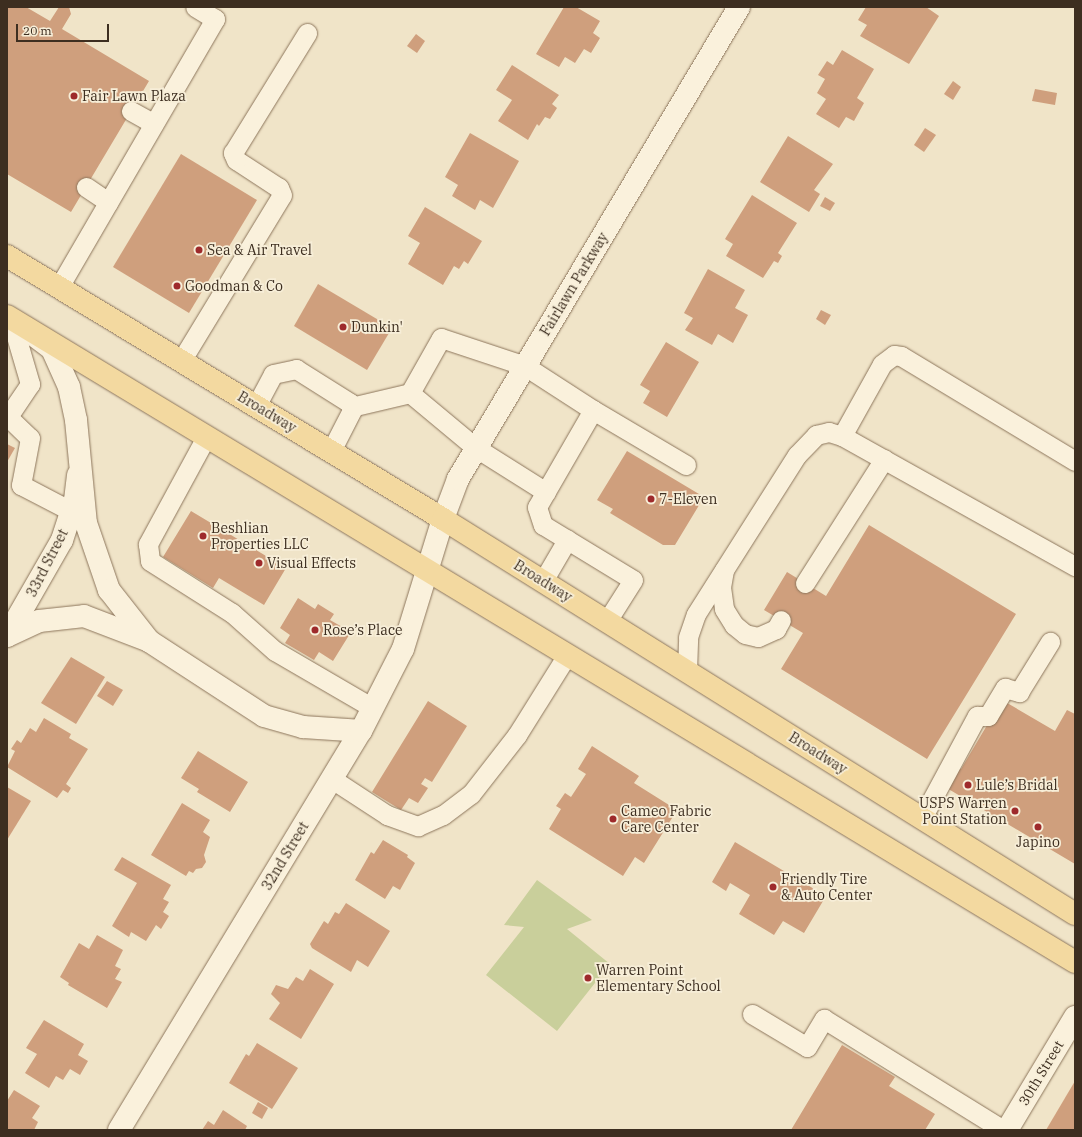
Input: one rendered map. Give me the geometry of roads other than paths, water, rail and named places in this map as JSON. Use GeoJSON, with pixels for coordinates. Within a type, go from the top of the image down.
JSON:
{"type":"FeatureCollection","features":[{"type":"Feature","properties":{"kind":"main road","name":"Broadway"},"geometry":{"type":"LineString","coordinates":[[7,256],[443,519],[1075,914]]}},
{"type":"Feature","properties":{"kind":"main road"},"geometry":{"type":"LineString","coordinates":[[9,318],[1075,962]]}},
{"type":"Feature","properties":{"kind":"street","name":"Fairlawn Parkway"},"geometry":{"type":"LineString","coordinates":[[427,570],[443,519],[458,479],[738,7]]}},
{"type":"Feature","properties":{"kind":"street","name":"33rd Street"},"geometry":{"type":"LineString","coordinates":[[7,636],[62,540],[72,511],[79,458],[76,420],[69,387],[52,348],[9,318]]}},
{"type":"Feature","properties":{"kind":"street"},"geometry":{"type":"LineString","coordinates":[[79,458],[86,523],[109,590],[149,641]]}},
{"type":"Feature","properties":{"kind":"street","name":"32nd Street"},"geometry":{"type":"LineString","coordinates":[[119,1130],[361,731],[403,649],[427,570]]}},
{"type":"Feature","properties":{"kind":"street"},"geometry":{"type":"LineString","coordinates":[[7,636],[39,621],[84,616],[149,641],[264,716],[303,727],[361,731]]}},
{"type":"Feature","properties":{"kind":"street","name":"30th Street"},"geometry":{"type":"LineString","coordinates":[[1007,1130],[1075,1016]]}},
{"type":"Feature","properties":{"kind":"lane"},"geometry":{"type":"LineString","coordinates":[[59,287],[219,13],[195,7]]}},
{"type":"Feature","properties":{"kind":"lane"},"geometry":{"type":"LineString","coordinates":[[181,361],[282,195],[279,188],[236,160],[233,153],[306,33]]}},
{"type":"Feature","properties":{"kind":"lane"},"geometry":{"type":"LineString","coordinates":[[131,111],[154,124]]}},
{"type":"Feature","properties":{"kind":"lane"},"geometry":{"type":"LineString","coordinates":[[86,187],[108,202]]}},
{"type":"Feature","properties":{"kind":"lane"},"geometry":{"type":"LineString","coordinates":[[9,318],[30,384],[8,416],[30,438],[21,485],[72,511]]}},
{"type":"Feature","properties":{"kind":"lane"},"geometry":{"type":"LineString","coordinates":[[351,407],[410,393],[440,338],[525,366],[593,410],[686,465]]}},
{"type":"Feature","properties":{"kind":"lane"},"geometry":{"type":"LineString","coordinates":[[842,436],[882,364],[894,355],[901,356],[1075,461]]}},
{"type":"Feature","properties":{"kind":"lane"},"geometry":{"type":"LineString","coordinates":[[256,406],[273,374],[296,369],[350,402],[352,410],[331,451]]}},
{"type":"Feature","properties":{"kind":"lane"},"geometry":{"type":"LineString","coordinates":[[410,393],[476,448],[546,492]]}},
{"type":"Feature","properties":{"kind":"lane"},"geometry":{"type":"LineString","coordinates":[[593,410],[537,507],[544,525],[633,580],[607,621]]}},
{"type":"Feature","properties":{"kind":"lane"},"geometry":{"type":"LineString","coordinates":[[687,671],[688,637],[696,614],[797,455],[816,435],[829,432],[842,436],[1075,566]]}},
{"type":"Feature","properties":{"kind":"lane"},"geometry":{"type":"LineString","coordinates":[[206,437],[148,544],[150,561],[232,613],[276,651],[372,708]]}},
{"type":"Feature","properties":{"kind":"lane"},"geometry":{"type":"LineString","coordinates":[[805,583],[884,459]]}},
{"type":"Feature","properties":{"kind":"lane"},"geometry":{"type":"LineString","coordinates":[[543,581],[567,540]]}},
{"type":"Feature","properties":{"kind":"lane"},"geometry":{"type":"LineString","coordinates":[[724,568],[721,587],[724,609],[734,625],[745,634],[758,637],[776,629],[782,620]]}},
{"type":"Feature","properties":{"kind":"lane"},"geometry":{"type":"LineString","coordinates":[[922,818],[977,716],[988,716],[1005,688],[1019,692],[1050,642]]}},
{"type":"Feature","properties":{"kind":"lane"},"geometry":{"type":"LineString","coordinates":[[332,779],[387,815],[418,826],[444,815],[471,794],[517,735],[567,655]]}},
{"type":"Feature","properties":{"kind":"lane"},"geometry":{"type":"LineString","coordinates":[[752,1014],[807,1048],[824,1019],[1003,1130]]}},
{"type":"Feature","properties":{"kind":"place","name":"Fair Lawn Plaza"},"geometry":{"type":"Point","coordinates":[74,96]}},
{"type":"Feature","properties":{"kind":"place","name":"Sea & Air Travel"},"geometry":{"type":"Point","coordinates":[199,250]}},
{"type":"Feature","properties":{"kind":"place","name":"Goodman & Co"},"geometry":{"type":"Point","coordinates":[177,286]}},
{"type":"Feature","properties":{"kind":"place","name":"Dunkin'"},"geometry":{"type":"Point","coordinates":[343,327]}},
{"type":"Feature","properties":{"kind":"place","name":"7-Eleven"},"geometry":{"type":"Point","coordinates":[651,499]}},
{"type":"Feature","properties":{"kind":"place","name":"Beshlian Properties LLC"},"geometry":{"type":"Point","coordinates":[203,536]}},
{"type":"Feature","properties":{"kind":"place","name":"Visual Effects"},"geometry":{"type":"Point","coordinates":[259,563]}},
{"type":"Feature","properties":{"kind":"place","name":"Rose’s Place"},"geometry":{"type":"Point","coordinates":[315,630]}},
{"type":"Feature","properties":{"kind":"place","name":"Lule’s Bridal"},"geometry":{"type":"Point","coordinates":[968,785]}},
{"type":"Feature","properties":{"kind":"place","name":"USPS Warren Point Station"},"geometry":{"type":"Point","coordinates":[1015,811]}},
{"type":"Feature","properties":{"kind":"place","name":"Cameo Fabric Care Center"},"geometry":{"type":"Point","coordinates":[613,819]}},
{"type":"Feature","properties":{"kind":"place","name":"Japino"},"geometry":{"type":"Point","coordinates":[1038,827]}},
{"type":"Feature","properties":{"kind":"place","name":"Friendly Tire & Auto Center"},"geometry":{"type":"Point","coordinates":[773,887]}},
{"type":"Feature","properties":{"kind":"place","name":"Warren Point Elementary School"},"geometry":{"type":"Point","coordinates":[588,978]}}]}
